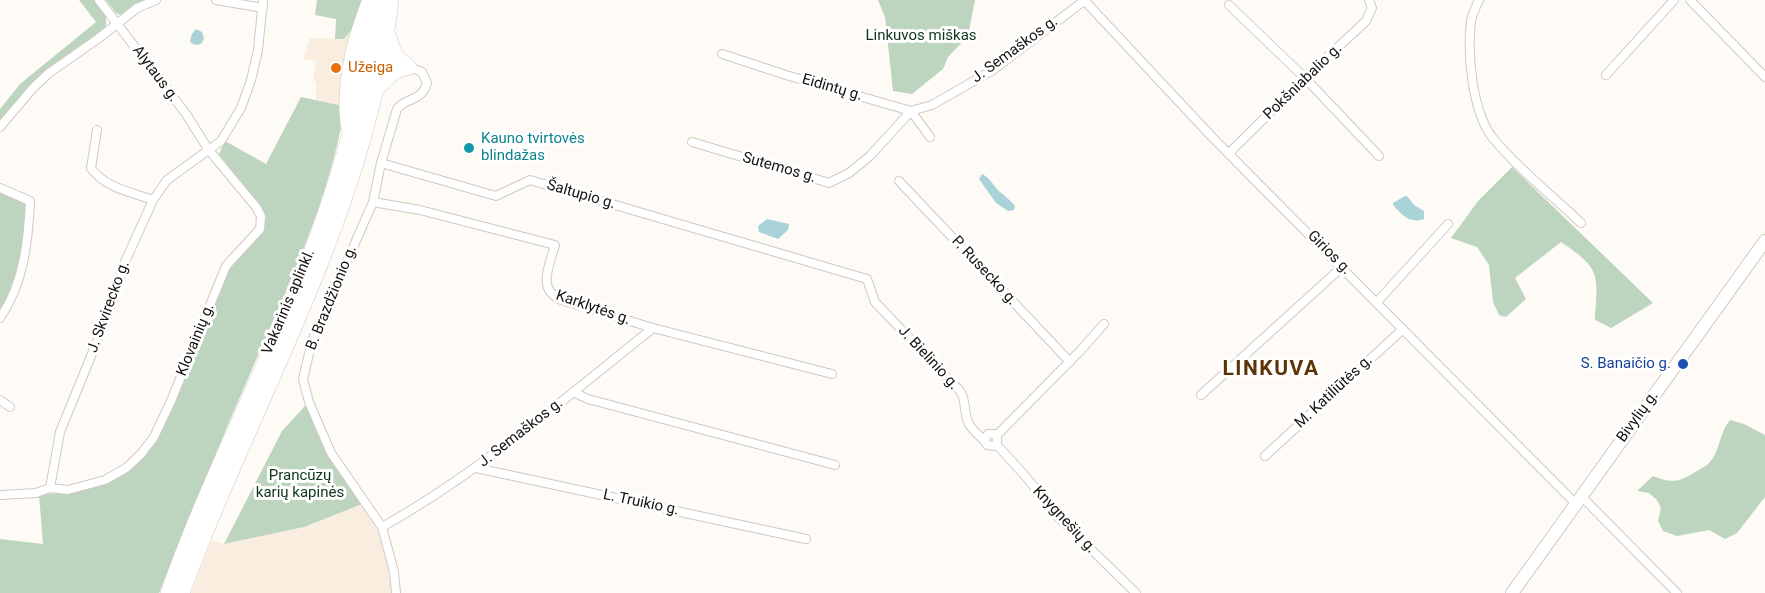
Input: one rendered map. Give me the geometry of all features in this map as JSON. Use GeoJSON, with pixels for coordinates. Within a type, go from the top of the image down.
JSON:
{"type":"FeatureCollection","features":[{"type":"Feature","properties":{"kind":"highway"},"geometry":{"type":"LineString","coordinates":[[349,137],[346,94],[356,38],[370,0]]}},
{"type":"Feature","properties":{"kind":"highway","name":"Vakarinis aplinkl."},"geometry":{"type":"LineString","coordinates":[[168,593],[305,267],[322,221],[349,137],[365,71],[377,0]]}},
{"type":"Feature","properties":{"kind":"highway","name":"Vakarinis aplinkl."},"geometry":{"type":"LineString","coordinates":[[182,593],[334,228],[356,161],[374,90],[391,0]]}},
{"type":"Feature","properties":{"kind":"highway"},"geometry":{"type":"LineString","coordinates":[[386,31],[396,57],[409,68]]}},
{"type":"Feature","properties":{"kind":"highway"},"geometry":{"type":"LineString","coordinates":[[374,90],[395,71],[409,68]]}},
{"type":"Feature","properties":{"kind":"street","name":"Alytaus g."},"geometry":{"type":"LineString","coordinates":[[99,0],[186,114],[208,149]]}},
{"type":"Feature","properties":{"kind":"street"},"geometry":{"type":"LineString","coordinates":[[0,127],[49,73],[137,8],[156,0]]}},
{"type":"Feature","properties":{"kind":"street"},"geometry":{"type":"LineString","coordinates":[[216,0],[263,4]]}},
{"type":"Feature","properties":{"kind":"street","name":"J. Semaškos g."},"geometry":{"type":"LineString","coordinates":[[911,111],[932,105],[993,70],[1084,0]]}},
{"type":"Feature","properties":{"kind":"street","name":"Girios g."},"geometry":{"type":"LineString","coordinates":[[1084,0],[1229,153],[1403,329],[1677,593]]}},
{"type":"Feature","properties":{"kind":"street"},"geometry":{"type":"LineString","coordinates":[[1479,0],[1471,19],[1471,75],[1480,110],[1491,136],[1581,223]]}},
{"type":"Feature","properties":{"kind":"street"},"geometry":{"type":"LineString","coordinates":[[1606,75],[1674,0]]}},
{"type":"Feature","properties":{"kind":"street"},"geometry":{"type":"LineString","coordinates":[[1690,0],[1765,76]]}},
{"type":"Feature","properties":{"kind":"street","name":"J. Skvirecko g."},"geometry":{"type":"LineString","coordinates":[[50,488],[60,432],[109,312],[124,264],[153,200],[167,180],[221,141],[241,108],[258,50],[263,4]]}},
{"type":"Feature","properties":{"kind":"street"},"geometry":{"type":"LineString","coordinates":[[1229,4],[1305,78],[1378,156]]}},
{"type":"Feature","properties":{"kind":"street","name":"Pokšniabalio g."},"geometry":{"type":"LineString","coordinates":[[1229,153],[1366,21],[1371,4]]}},
{"type":"Feature","properties":{"kind":"street","name":"Eidintų g."},"geometry":{"type":"LineString","coordinates":[[722,54],[911,111]]}},
{"type":"Feature","properties":{"kind":"street"},"geometry":{"type":"LineString","coordinates":[[381,163],[397,110],[400,105],[421,95],[427,83],[422,72],[409,68]]}},
{"type":"Feature","properties":{"kind":"street"},"geometry":{"type":"LineString","coordinates":[[911,111],[930,137]]}},
{"type":"Feature","properties":{"kind":"street","name":"Sutemos g."},"geometry":{"type":"LineString","coordinates":[[692,142],[830,183],[849,173],[870,156],[911,111]]}},
{"type":"Feature","properties":{"kind":"street"},"geometry":{"type":"LineString","coordinates":[[97,130],[91,168],[98,178],[105,183],[153,200]]}},
{"type":"Feature","properties":{"kind":"street","name":"Klovainių g."},"geometry":{"type":"LineString","coordinates":[[50,488],[68,490],[105,480],[126,468],[141,454],[154,437],[171,401],[225,266],[260,228],[261,216],[256,207],[208,149]]}},
{"type":"Feature","properties":{"kind":"street","name":"B. Brazdžionio g."},"geometry":{"type":"LineString","coordinates":[[381,163],[373,201],[312,340],[303,379],[309,402],[331,453],[382,527],[398,593]]}},
{"type":"Feature","properties":{"kind":"street","name":"Šaltupio g."},"geometry":{"type":"LineString","coordinates":[[381,163],[496,196],[530,180],[867,279]]}},
{"type":"Feature","properties":{"kind":"street","name":"P. Rusecko g."},"geometry":{"type":"LineString","coordinates":[[899,181],[1070,362]]}},
{"type":"Feature","properties":{"kind":"street"},"geometry":{"type":"LineString","coordinates":[[0,188],[30,201],[28,242],[22,268],[14,293],[0,318]]}},
{"type":"Feature","properties":{"kind":"street","name":"Karklytės g."},"geometry":{"type":"LineString","coordinates":[[373,201],[420,210],[555,245],[546,278],[547,287],[552,296],[653,328],[832,374]]}},
{"type":"Feature","properties":{"kind":"street"},"geometry":{"type":"LineString","coordinates":[[1377,302],[1448,224]]}},
{"type":"Feature","properties":{"kind":"street","name":"Bivylių g."},"geometry":{"type":"LineString","coordinates":[[1516,591],[1765,241]]}},
{"type":"Feature","properties":{"kind":"street"},"geometry":{"type":"LineString","coordinates":[[1201,395],[1342,267]]}},
{"type":"Feature","properties":{"kind":"street","name":"J. Bielinio g."},"geometry":{"type":"LineString","coordinates":[[867,279],[875,302],[960,391],[964,398],[968,424],[985,439]]}},
{"type":"Feature","properties":{"kind":"street"},"geometry":{"type":"LineString","coordinates":[[996,440],[1104,324]]}},
{"type":"Feature","properties":{"kind":"street","name":"J. Semaškos g."},"geometry":{"type":"LineString","coordinates":[[382,527],[418,507],[476,468],[653,328]]}},
{"type":"Feature","properties":{"kind":"street","name":"M. Katiliūtės g."},"geometry":{"type":"LineString","coordinates":[[1265,456],[1403,329]]}},
{"type":"Feature","properties":{"kind":"street"},"geometry":{"type":"LineString","coordinates":[[573,392],[588,399],[835,465]]}},
{"type":"Feature","properties":{"kind":"street"},"geometry":{"type":"LineString","coordinates":[[0,400],[10,407]]}},
{"type":"Feature","properties":{"kind":"street","name":"Knygnešių g."},"geometry":{"type":"LineString","coordinates":[[985,439],[989,446],[996,440],[1058,517],[1136,593]]}},
{"type":"Feature","properties":{"kind":"street","name":"L. Truikio g."},"geometry":{"type":"LineString","coordinates":[[476,468],[806,539]]}},
{"type":"Feature","properties":{"kind":"street"},"geometry":{"type":"LineString","coordinates":[[0,495],[36,493],[50,488]]}},
{"type":"Feature","properties":{"kind":"shaded area"},"geometry":{"type":"Polygon","coordinates":[[[359,21],[343,106],[316,101],[316,82],[313,81],[316,61],[303,59],[310,38],[344,39],[359,21]]]}},
{"type":"Feature","properties":{"kind":"shaded area"},"geometry":{"type":"Polygon","coordinates":[[[362,504],[383,541],[392,593],[191,593],[212,540],[224,544],[304,527],[362,504]]]}},
{"type":"Feature","properties":{"kind":"green space"},"geometry":{"type":"Polygon","coordinates":[[[79,0],[96,0],[106,17],[105,29],[43,73],[0,122],[0,109],[20,84],[96,22],[79,0]]]}},
{"type":"Feature","properties":{"kind":"green space"},"geometry":{"type":"Polygon","coordinates":[[[106,0],[147,0],[121,15],[116,13],[106,0]]]}},
{"type":"Feature","properties":{"kind":"green space"},"geometry":{"type":"Polygon","coordinates":[[[317,0],[366,0],[359,21],[344,39],[335,39],[336,19],[315,15],[317,0]]]}},
{"type":"Feature","properties":{"kind":"green space","name":"Linkuvos miškas"},"geometry":{"type":"Polygon","coordinates":[[[878,0],[975,0],[968,36],[948,57],[943,69],[912,94],[893,91],[885,17],[878,0]]]}},
{"type":"Feature","properties":{"kind":"green space"},"geometry":{"type":"Polygon","coordinates":[[[301,97],[343,106],[344,112],[328,179],[292,278],[226,428],[159,593],[0,593],[0,539],[43,544],[39,495],[86,490],[107,482],[141,456],[228,269],[238,255],[259,235],[264,225],[263,211],[219,154],[225,141],[266,164],[301,97]]]}},
{"type":"Feature","properties":{"kind":"green space"},"geometry":{"type":"Polygon","coordinates":[[[1512,167],[1653,303],[1611,328],[1595,320],[1597,292],[1594,274],[1584,259],[1561,242],[1515,278],[1526,299],[1506,317],[1499,315],[1493,302],[1489,265],[1477,247],[1451,238],[1478,201],[1512,167]]]}},
{"type":"Feature","properties":{"kind":"green space"},"geometry":{"type":"Polygon","coordinates":[[[0,192],[24,201],[27,205],[20,263],[7,299],[0,311],[0,192]]]}},
{"type":"Feature","properties":{"kind":"green space","name":"Prancūzų karių kapinės"},"geometry":{"type":"Polygon","coordinates":[[[306,405],[330,458],[362,504],[304,527],[224,544],[282,431],[306,405]]]}},
{"type":"Feature","properties":{"kind":"green space"},"geometry":{"type":"Polygon","coordinates":[[[1730,420],[1744,424],[1765,435],[1765,497],[1737,533],[1725,539],[1709,530],[1677,536],[1663,531],[1658,521],[1661,508],[1657,500],[1649,493],[1637,491],[1653,476],[1676,481],[1707,465],[1713,459],[1730,420]]]}},
{"type":"Feature","properties":{"kind":"water"},"geometry":{"type":"Polygon","coordinates":[[[196,29],[202,32],[204,38],[198,45],[190,41],[196,29]]]}},
{"type":"Feature","properties":{"kind":"water"},"geometry":{"type":"Polygon","coordinates":[[[982,174],[1015,206],[1014,210],[1008,211],[996,203],[979,179],[982,174]]]}},
{"type":"Feature","properties":{"kind":"water"},"geometry":{"type":"Polygon","coordinates":[[[1405,196],[1424,211],[1424,219],[1410,219],[1393,205],[1405,196]]]}},
{"type":"Feature","properties":{"kind":"water"},"geometry":{"type":"Polygon","coordinates":[[[767,219],[789,224],[788,230],[778,239],[759,232],[758,226],[767,219]]]}},
{"type":"Feature","properties":{"kind":"place","name":"Užeiga"},"geometry":{"type":"Point","coordinates":[336,68]}},
{"type":"Feature","properties":{"kind":"place","name":"Kauno tvirtovės blindažas"},"geometry":{"type":"Point","coordinates":[469,148]}},
{"type":"Feature","properties":{"kind":"place","name":"S. Banaičio g."},"geometry":{"type":"Point","coordinates":[1683,364]}},
{"type":"Feature","properties":{"kind":"district","name":"LINKUVA"},"geometry":{"type":"Point","coordinates":[1271,370]}}]}
